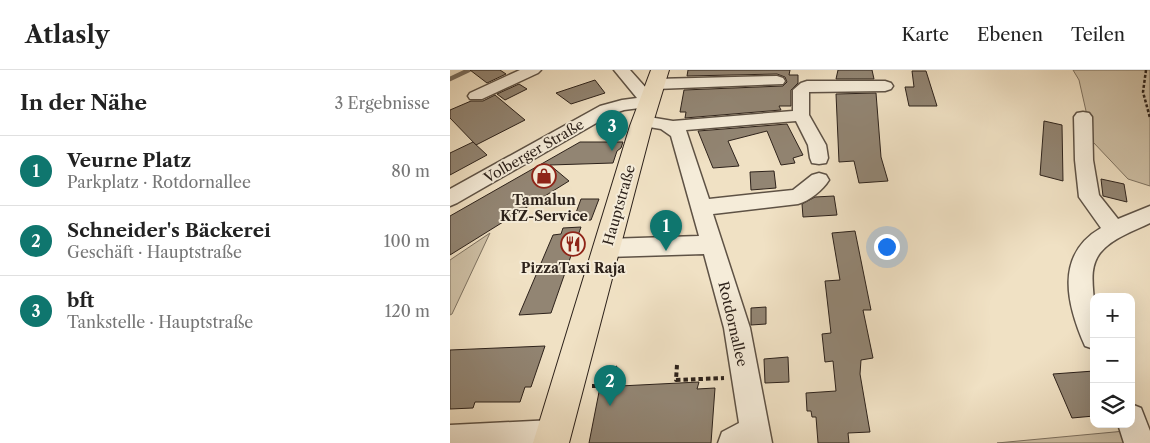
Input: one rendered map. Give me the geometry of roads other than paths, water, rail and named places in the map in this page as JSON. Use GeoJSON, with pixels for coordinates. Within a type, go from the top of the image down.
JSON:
{"type":"FeatureCollection","features":[{"type":"Feature","properties":{"kind":"main road","name":"Hauptstraße"},"geometry":{"type":"LineString","coordinates":[[552,439],[652,94]]}},
{"type":"Feature","properties":{"kind":"street"},"geometry":{"type":"LineString","coordinates":[[476,96],[533,70]]}},
{"type":"Feature","properties":{"kind":"street"},"geometry":{"type":"LineString","coordinates":[[622,70],[652,94],[659,122],[671,127],[694,122],[775,119],[801,115]]}},
{"type":"Feature","properties":{"kind":"street"},"geometry":{"type":"LineString","coordinates":[[652,94],[777,81]]}},
{"type":"Feature","properties":{"kind":"street"},"geometry":{"type":"LineString","coordinates":[[819,158],[817,145],[801,115],[802,90],[807,86],[885,86]]}},
{"type":"Feature","properties":{"kind":"street","name":"Volberger Straße"},"geometry":{"type":"LineString","coordinates":[[450,198],[606,110],[652,94]]}},
{"type":"Feature","properties":{"kind":"street"},"geometry":{"type":"LineString","coordinates":[[1083,116],[1084,160],[1089,196],[1115,231]]}},
{"type":"Feature","properties":{"kind":"street","name":"Rotdornallee"},"geometry":{"type":"LineString","coordinates":[[671,127],[679,134],[737,328],[746,377],[749,439]]}},
{"type":"Feature","properties":{"kind":"street"},"geometry":{"type":"LineString","coordinates":[[702,207],[798,196],[819,180]]}},
{"type":"Feature","properties":{"kind":"street"},"geometry":{"type":"LineString","coordinates":[[1090,328],[1082,310],[1078,283],[1083,263],[1093,245],[1115,231],[1150,214]]}},
{"type":"Feature","properties":{"kind":"street"},"geometry":{"type":"LineString","coordinates":[[607,248],[713,245]]}},
{"type":"Feature","properties":{"kind":"street"},"geometry":{"type":"LineString","coordinates":[[1134,428],[1139,443]]}},
{"type":"Feature","properties":{"kind":"street"},"geometry":{"type":"LineString","coordinates":[[450,440],[552,439]]}},
{"type":"Feature","properties":{"kind":"waterway"},"geometry":{"type":"LineString","coordinates":[[450,79],[469,70]]}},
{"type":"Feature","properties":{"kind":"place","name":"bft"},"geometry":{"type":"Point","coordinates":[612,151]}},
{"type":"Feature","properties":{"kind":"place","name":"Tamalun KfZ-Service"},"geometry":{"type":"Point","coordinates":[544,176]}},
{"type":"Feature","properties":{"kind":"place","name":"PizzaTaxi Raja"},"geometry":{"type":"Point","coordinates":[573,244]}},
{"type":"Feature","properties":{"kind":"place","name":"Veurne Platz"},"geometry":{"type":"Point","coordinates":[666,251]}},
{"type":"Feature","properties":{"kind":"place","name":"Schneider's Bäckerei"},"geometry":{"type":"Point","coordinates":[610,406]}}]}
